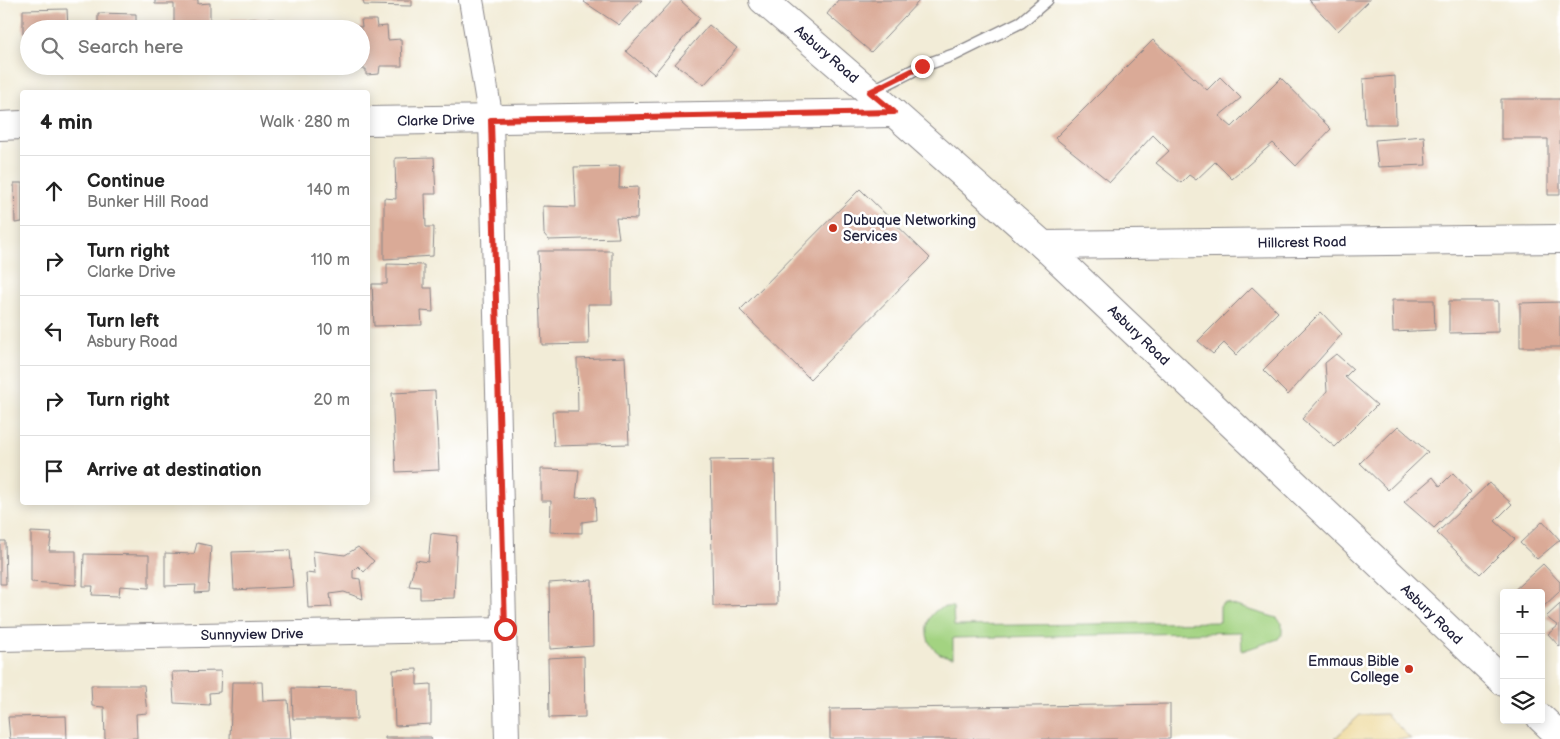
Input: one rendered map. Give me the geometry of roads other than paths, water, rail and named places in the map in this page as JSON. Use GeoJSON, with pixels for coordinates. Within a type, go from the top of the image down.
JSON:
{"type":"FeatureCollection","features":[{"type":"Feature","properties":{"kind":"street"},"geometry":{"type":"LineString","coordinates":[[471,0],[491,120],[507,739]]}},
{"type":"Feature","properties":{"kind":"street","name":"Asbury Road"},"geometry":{"type":"LineString","coordinates":[[763,0],[894,112],[1043,244],[1501,679]]}},
{"type":"Feature","properties":{"kind":"street","name":"Clarke Drive"},"geometry":{"type":"LineString","coordinates":[[370,121],[894,112]]}},
{"type":"Feature","properties":{"kind":"street"},"geometry":{"type":"LineString","coordinates":[[0,126],[20,125]]}},
{"type":"Feature","properties":{"kind":"street","name":"Hillcrest Road"},"geometry":{"type":"LineString","coordinates":[[1043,244],[1560,239]]}},
{"type":"Feature","properties":{"kind":"street","name":"Sunnyview Drive"},"geometry":{"type":"LineString","coordinates":[[0,639],[505,629]]}},
{"type":"Feature","properties":{"kind":"street"},"geometry":{"type":"LineString","coordinates":[[1545,722],[1560,736]]}},
{"type":"Feature","properties":{"kind":"lane"},"geometry":{"type":"LineString","coordinates":[[870,92],[922,66],[956,54],[1021,22],[1047,0]]}},
{"type":"Feature","properties":{"kind":"place","name":"Dubuque Networking Services"},"geometry":{"type":"Point","coordinates":[833,228]}},
{"type":"Feature","properties":{"kind":"place","name":"Emmaus Bible College"},"geometry":{"type":"Point","coordinates":[1409,669]}}]}
